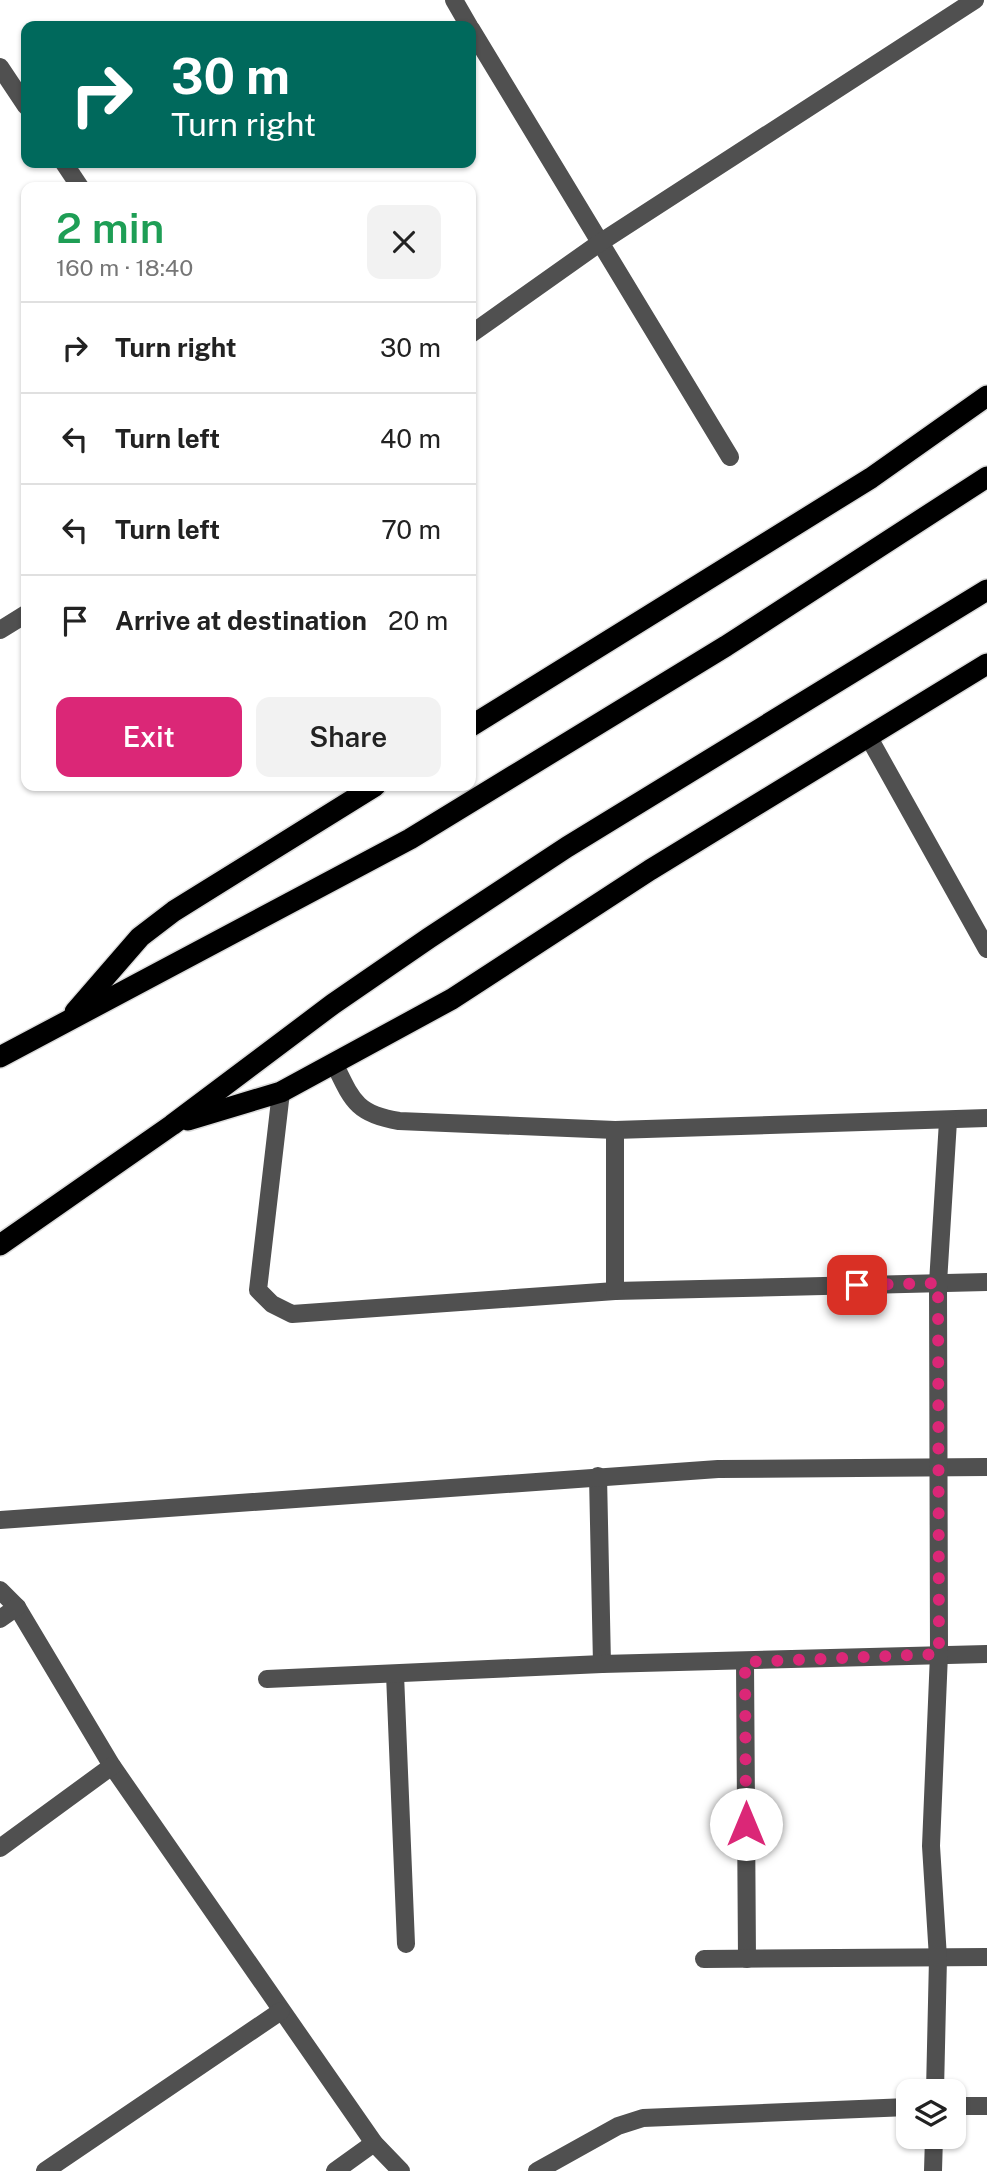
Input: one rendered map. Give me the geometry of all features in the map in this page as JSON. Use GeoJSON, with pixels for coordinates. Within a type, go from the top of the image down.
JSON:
{"type":"FeatureCollection","features":[{"type":"Feature","properties":{"kind":"highway"},"geometry":{"type":"LineString","coordinates":[[476,723],[871,478],[987,396]]}},
{"type":"Feature","properties":{"kind":"highway"},"geometry":{"type":"LineString","coordinates":[[0,1057],[410,839],[726,646],[987,477]]}},
{"type":"Feature","properties":{"kind":"highway"},"geometry":{"type":"LineString","coordinates":[[0,1245],[172,1125],[333,1004],[555,854],[987,590]]}},
{"type":"Feature","properties":{"kind":"highway"},"geometry":{"type":"LineString","coordinates":[[172,1125],[281,1093],[452,999],[650,870],[987,664]]}},
{"type":"Feature","properties":{"kind":"highway"},"geometry":{"type":"LineString","coordinates":[[66,1023],[140,937],[367,791]]}},
{"type":"Feature","properties":{"kind":"street"},"geometry":{"type":"LineString","coordinates":[[454,0],[466,21]]}},
{"type":"Feature","properties":{"kind":"street"},"geometry":{"type":"LineString","coordinates":[[476,330],[598,244],[975,0]]}},
{"type":"Feature","properties":{"kind":"street"},"geometry":{"type":"LineString","coordinates":[[476,37],[598,244],[730,457]]}},
{"type":"Feature","properties":{"kind":"street"},"geometry":{"type":"LineString","coordinates":[[0,67],[21,98]]}},
{"type":"Feature","properties":{"kind":"street"},"geometry":{"type":"LineString","coordinates":[[0,630],[21,617]]}},
{"type":"Feature","properties":{"kind":"street"},"geometry":{"type":"LineString","coordinates":[[868,736],[987,950]]}},
{"type":"Feature","properties":{"kind":"street"},"geometry":{"type":"LineString","coordinates":[[334,1063],[351,1097],[371,1116],[399,1121],[615,1130],[987,1118]]}},
{"type":"Feature","properties":{"kind":"street"},"geometry":{"type":"LineString","coordinates":[[281,1093],[258,1290],[272,1304],[292,1314],[615,1291],[987,1282]]}},
{"type":"Feature","properties":{"kind":"street"},"geometry":{"type":"LineString","coordinates":[[935,2079],[938,1958],[931,1846],[939,1654],[938,1283],[948,1121]]}},
{"type":"Feature","properties":{"kind":"street"},"geometry":{"type":"LineString","coordinates":[[615,1130],[615,1291]]}},
{"type":"Feature","properties":{"kind":"street"},"geometry":{"type":"LineString","coordinates":[[0,1520],[718,1469],[987,1467]]}},
{"type":"Feature","properties":{"kind":"street"},"geometry":{"type":"LineString","coordinates":[[598,1476],[603,1664]]}},
{"type":"Feature","properties":{"kind":"street"},"geometry":{"type":"LineString","coordinates":[[0,1590],[18,1607],[112,1766],[281,2011],[374,2143],[401,2171]]}},
{"type":"Feature","properties":{"kind":"street"},"geometry":{"type":"LineString","coordinates":[[0,1619],[18,1607]]}},
{"type":"Feature","properties":{"kind":"street"},"geometry":{"type":"LineString","coordinates":[[267,1679],[603,1664],[987,1654]]}},
{"type":"Feature","properties":{"kind":"street"},"geometry":{"type":"LineString","coordinates":[[745,1662],[747,1959]]}},
{"type":"Feature","properties":{"kind":"street"},"geometry":{"type":"LineString","coordinates":[[395,1674],[406,1944]]}},
{"type":"Feature","properties":{"kind":"street"},"geometry":{"type":"LineString","coordinates":[[0,1848],[112,1766]]}},
{"type":"Feature","properties":{"kind":"street"},"geometry":{"type":"LineString","coordinates":[[704,1959],[987,1957]]}},
{"type":"Feature","properties":{"kind":"street"},"geometry":{"type":"LineString","coordinates":[[46,2171],[281,2011]]}},
{"type":"Feature","properties":{"kind":"street"},"geometry":{"type":"LineString","coordinates":[[966,2106],[987,2106]]}},
{"type":"Feature","properties":{"kind":"street"},"geometry":{"type":"LineString","coordinates":[[537,2171],[618,2126],[643,2118],[896,2107]]}},
{"type":"Feature","properties":{"kind":"street"},"geometry":{"type":"LineString","coordinates":[[335,2171],[374,2143]]}},
{"type":"Feature","properties":{"kind":"street"},"geometry":{"type":"LineString","coordinates":[[933,2171],[934,2149]]}},
{"type":"Feature","properties":{"kind":"route"},"geometry":{"type":"LineString","coordinates":[[746,1824],[745,1662],[939,1654],[938,1283],[857,1285]]}}]}
